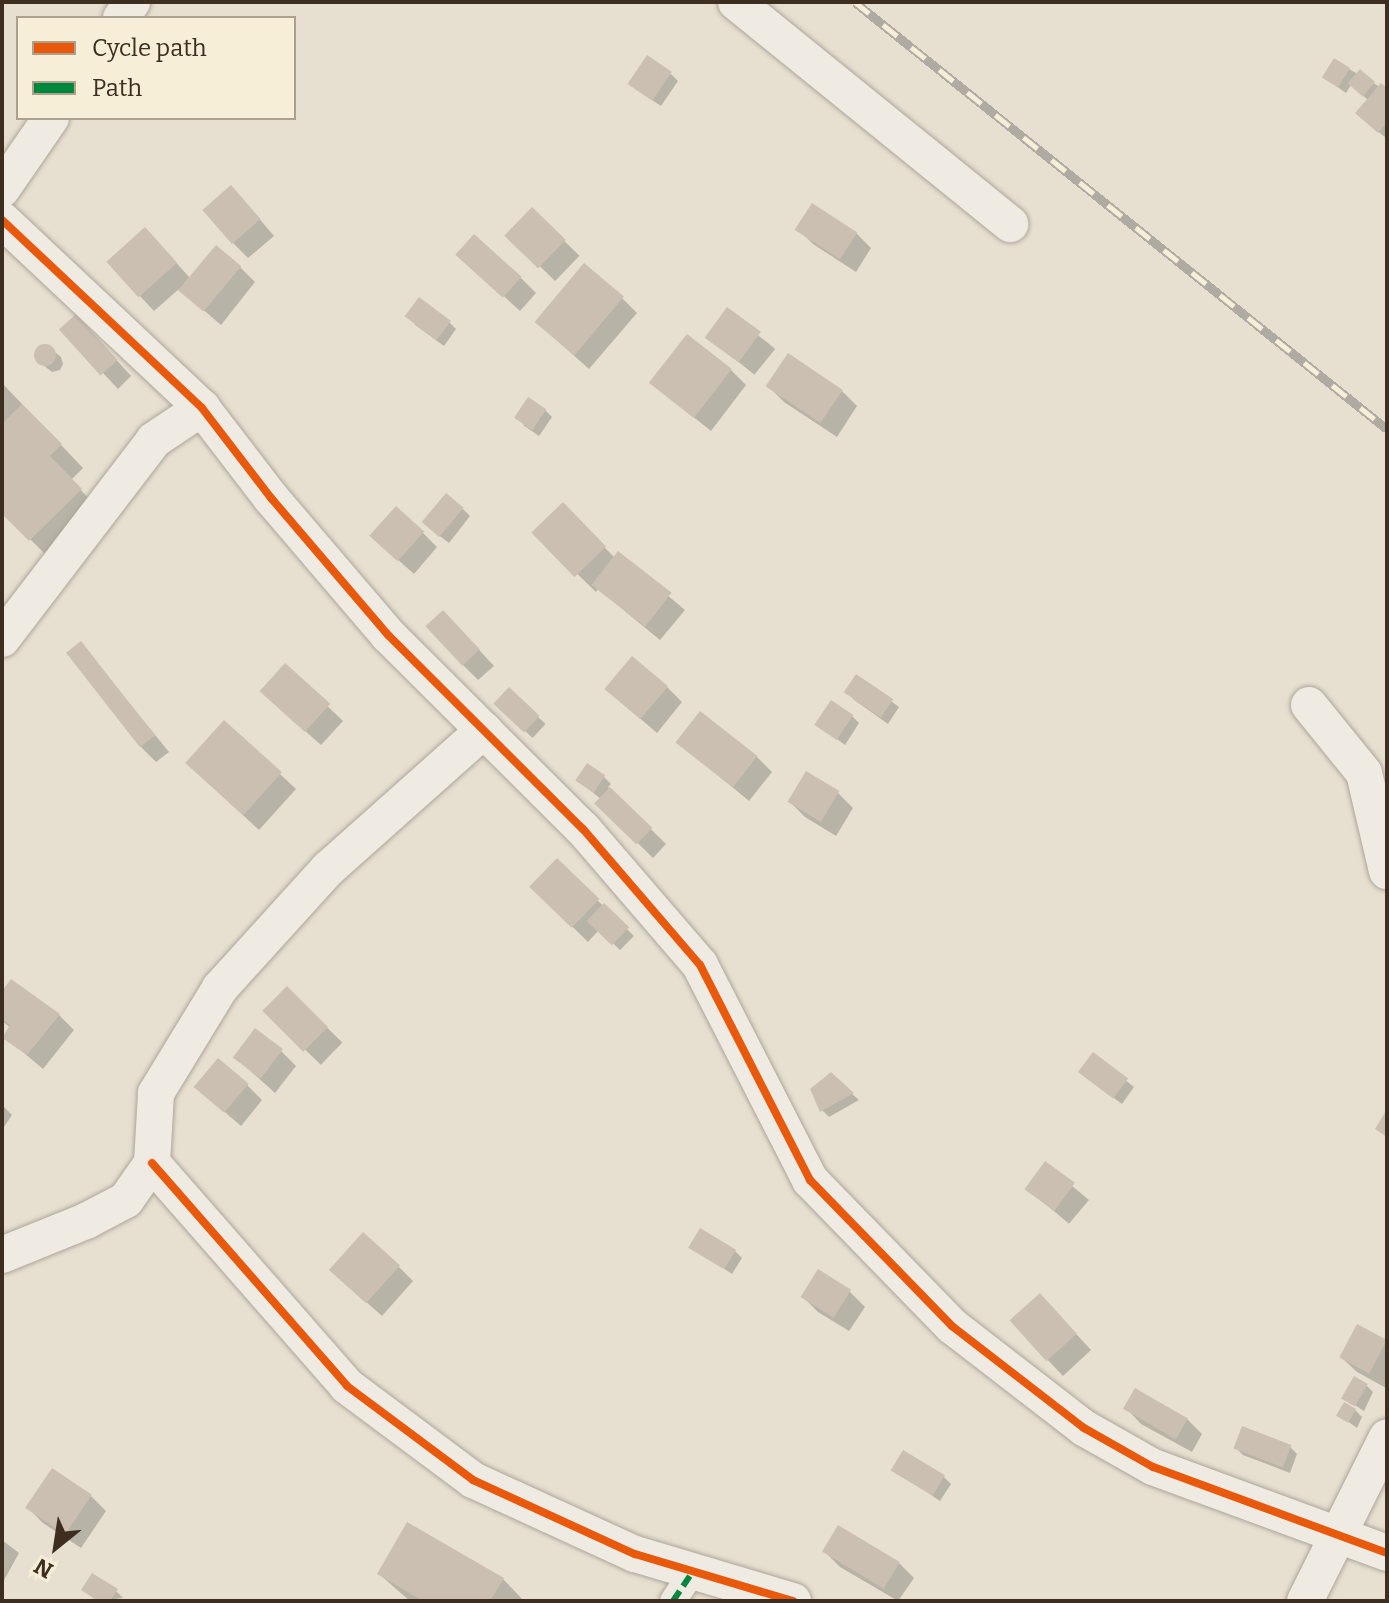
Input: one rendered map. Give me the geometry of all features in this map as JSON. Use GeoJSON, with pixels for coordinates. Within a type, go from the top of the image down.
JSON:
{"type":"FeatureCollection","features":[{"type":"Feature","properties":{"kind":"street"},"geometry":{"type":"LineString","coordinates":[[736,2],[1010,224]]}},
{"type":"Feature","properties":{"kind":"street"},"geometry":{"type":"LineString","coordinates":[[2,189],[50,120]]}},
{"type":"Feature","properties":{"kind":"street"},"geometry":{"type":"LineString","coordinates":[[2,220],[202,408],[271,498],[388,635],[583,829],[700,965],[810,1180],[952,1326],[1084,1428],[1153,1467],[1335,1537],[1387,1553]]}},
{"type":"Feature","properties":{"kind":"street"},"geometry":{"type":"LineString","coordinates":[[2,639],[154,440],[202,408]]}},
{"type":"Feature","properties":{"kind":"street"},"geometry":{"type":"LineString","coordinates":[[1309,705],[1364,773],[1387,871]]}},
{"type":"Feature","properties":{"kind":"street"},"geometry":{"type":"LineString","coordinates":[[2,1255],[86,1221],[126,1200],[152,1163],[156,1093],[220,988],[328,869],[484,730]]}},
{"type":"Feature","properties":{"kind":"street"},"geometry":{"type":"LineString","coordinates":[[152,1163],[347,1386],[473,1480],[635,1554],[793,1601]]}},
{"type":"Feature","properties":{"kind":"street"},"geometry":{"type":"LineString","coordinates":[[1305,1601],[1387,1437]]}},
{"type":"Feature","properties":{"kind":"street"},"geometry":{"type":"LineString","coordinates":[[673,1601],[693,1571]]}},
{"type":"Feature","properties":{"kind":"building"},"geometry":{"type":"Polygon","coordinates":[[[647,55],[672,72],[652,101],[627,84],[647,55]]]}},
{"type":"Feature","properties":{"kind":"building"},"geometry":{"type":"Polygon","coordinates":[[[1334,58],[1350,68],[1338,88],[1322,78],[1334,58]]]}},
{"type":"Feature","properties":{"kind":"building"},"geometry":{"type":"Polygon","coordinates":[[[1360,69],[1375,82],[1363,96],[1348,83],[1360,69]]]}},
{"type":"Feature","properties":{"kind":"building"},"geometry":{"type":"Polygon","coordinates":[[[1381,83],[1387,88],[1387,122],[1378,133],[1355,113],[1381,83]]]}},
{"type":"Feature","properties":{"kind":"building"},"geometry":{"type":"Polygon","coordinates":[[[231,185],[261,219],[232,244],[202,210],[231,185]]]}},
{"type":"Feature","properties":{"kind":"building"},"geometry":{"type":"Polygon","coordinates":[[[812,203],[857,232],[840,259],[795,230],[812,203]]]}},
{"type":"Feature","properties":{"kind":"building"},"geometry":{"type":"Polygon","coordinates":[[[532,207],[566,240],[538,268],[504,236],[532,207]]]}},
{"type":"Feature","properties":{"kind":"building"},"geometry":{"type":"Polygon","coordinates":[[[145,227],[177,263],[138,297],[106,262],[145,227]]]}},
{"type":"Feature","properties":{"kind":"building"},"geometry":{"type":"Polygon","coordinates":[[[474,234],[522,277],[503,298],[455,255],[474,234]]]}},
{"type":"Feature","properties":{"kind":"building"},"geometry":{"type":"Polygon","coordinates":[[[216,245],[241,266],[203,311],[178,290],[216,245]]]}},
{"type":"Feature","properties":{"kind":"building"},"geometry":{"type":"Polygon","coordinates":[[[584,263],[624,296],[574,355],[535,322],[584,263]]]}},
{"type":"Feature","properties":{"kind":"building"},"geometry":{"type":"Polygon","coordinates":[[[419,297],[451,321],[437,340],[405,316],[419,297]]]}},
{"type":"Feature","properties":{"kind":"building"},"geometry":{"type":"Polygon","coordinates":[[[727,307],[761,332],[739,362],[705,338],[727,307]]]}},
{"type":"Feature","properties":{"kind":"building"},"geometry":{"type":"Polygon","coordinates":[[[76,314],[117,360],[100,375],[59,329],[76,314]]]}},
{"type":"Feature","properties":{"kind":"building"},"geometry":{"type":"Polygon","coordinates":[[[687,334],[732,369],[694,418],[649,383],[687,334]]]}},
{"type":"Feature","properties":{"kind":"building"},"geometry":{"type":"Polygon","coordinates":[[[41,344],[49,344],[56,355],[49,366],[41,366],[34,359],[34,351],[41,344]]]}},
{"type":"Feature","properties":{"kind":"building"},"geometry":{"type":"Polygon","coordinates":[[[788,353],[843,390],[820,423],[766,386],[788,353]]]}},
{"type":"Feature","properties":{"kind":"building"},"geometry":{"type":"Polygon","coordinates":[[[528,397],[546,409],[532,430],[514,418],[528,397]]]}},
{"type":"Feature","properties":{"kind":"building"},"geometry":{"type":"Polygon","coordinates":[[[22,404],[62,444],[50,456],[82,489],[29,541],[2,514],[2,424],[22,404]]]}},
{"type":"Feature","properties":{"kind":"building"},"geometry":{"type":"Polygon","coordinates":[[[446,493],[464,508],[439,537],[422,522],[446,493]]]}},
{"type":"Feature","properties":{"kind":"building"},"geometry":{"type":"Polygon","coordinates":[[[563,502],[606,547],[574,577],[531,533],[563,502]]]}},
{"type":"Feature","properties":{"kind":"building"},"geometry":{"type":"Polygon","coordinates":[[[396,506],[424,531],[397,561],[369,536],[396,506]]]}},
{"type":"Feature","properties":{"kind":"building"},"geometry":{"type":"Polygon","coordinates":[[[618,551],[672,593],[645,627],[592,585],[618,551]]]}},
{"type":"Feature","properties":{"kind":"building"},"geometry":{"type":"Polygon","coordinates":[[[443,610],[480,649],[462,666],[425,626],[443,610]]]}},
{"type":"Feature","properties":{"kind":"building"},"geometry":{"type":"Polygon","coordinates":[[[81,641],[155,736],[140,747],[66,653],[81,641]]]}},
{"type":"Feature","properties":{"kind":"building"},"geometry":{"type":"Polygon","coordinates":[[[632,656],[668,686],[640,719],[604,689],[632,656]]]}},
{"type":"Feature","properties":{"kind":"building"},"geometry":{"type":"Polygon","coordinates":[[[285,663],[330,704],[305,732],[260,691],[285,663]]]}},
{"type":"Feature","properties":{"kind":"building"},"geometry":{"type":"Polygon","coordinates":[[[856,674],[893,699],[881,717],[844,692],[856,674]]]}},
{"type":"Feature","properties":{"kind":"building"},"geometry":{"type":"Polygon","coordinates":[[[509,687],[540,716],[524,732],[493,704],[509,687]]]}},
{"type":"Feature","properties":{"kind":"building"},"geometry":{"type":"Polygon","coordinates":[[[831,700],[853,715],[837,740],[814,725],[831,700]]]}},
{"type":"Feature","properties":{"kind":"building"},"geometry":{"type":"Polygon","coordinates":[[[700,711],[758,756],[733,787],[675,743],[700,711]]]}},
{"type":"Feature","properties":{"kind":"building"},"geometry":{"type":"Polygon","coordinates":[[[224,720],[282,772],[243,815],[185,763],[224,720]]]}},
{"type":"Feature","properties":{"kind":"building"},"geometry":{"type":"Polygon","coordinates":[[[587,763],[605,775],[593,793],[575,780],[587,763]]]}},
{"type":"Feature","properties":{"kind":"building"},"geometry":{"type":"Polygon","coordinates":[[[806,771],[839,791],[821,822],[787,802],[806,771]]]}},
{"type":"Feature","properties":{"kind":"building"},"geometry":{"type":"Polygon","coordinates":[[[610,787],[652,828],[636,845],[594,804],[610,787]]]}},
{"type":"Feature","properties":{"kind":"building"},"geometry":{"type":"Polygon","coordinates":[[[557,858],[599,899],[572,928],[529,887],[557,858]]]}},
{"type":"Feature","properties":{"kind":"building"},"geometry":{"type":"Polygon","coordinates":[[[604,903],[629,927],[612,945],[587,921],[604,903]]]}},
{"type":"Feature","properties":{"kind":"building"},"geometry":{"type":"Polygon","coordinates":[[[11,979],[60,1014],[27,1055],[2,1038],[10,1025],[2,1020],[2,991],[11,979]]]}},
{"type":"Feature","properties":{"kind":"building"},"geometry":{"type":"Polygon","coordinates":[[[287,986],[328,1027],[303,1052],[262,1011],[287,986]]]}},
{"type":"Feature","properties":{"kind":"building"},"geometry":{"type":"Polygon","coordinates":[[[255,1028],[283,1049],[261,1079],[233,1058],[255,1028]]]}},
{"type":"Feature","properties":{"kind":"building"},"geometry":{"type":"Polygon","coordinates":[[[1093,1052],[1128,1078],[1113,1098],[1078,1072],[1093,1052]]]}},
{"type":"Feature","properties":{"kind":"building"},"geometry":{"type":"Polygon","coordinates":[[[218,1058],[249,1084],[224,1113],[194,1087],[218,1058]]]}},
{"type":"Feature","properties":{"kind":"building"},"geometry":{"type":"Polygon","coordinates":[[[831,1072],[854,1093],[820,1112],[810,1089],[831,1072]]]}},
{"type":"Feature","properties":{"kind":"building"},"geometry":{"type":"Polygon","coordinates":[[[1387,1109],[1387,1137],[1375,1129],[1387,1109]]]}},
{"type":"Feature","properties":{"kind":"building"},"geometry":{"type":"Polygon","coordinates":[[[1045,1161],[1075,1183],[1054,1211],[1024,1189],[1045,1161]]]}},
{"type":"Feature","properties":{"kind":"building"},"geometry":{"type":"Polygon","coordinates":[[[700,1228],[736,1250],[724,1269],[688,1248],[700,1228]]]}},
{"type":"Feature","properties":{"kind":"building"},"geometry":{"type":"Polygon","coordinates":[[[363,1232],[400,1265],[366,1303],[329,1270],[363,1232]]]}},
{"type":"Feature","properties":{"kind":"building"},"geometry":{"type":"Polygon","coordinates":[[[818,1269],[851,1290],[834,1318],[801,1297],[818,1269]]]}},
{"type":"Feature","properties":{"kind":"building"},"geometry":{"type":"Polygon","coordinates":[[[1040,1293],[1077,1334],[1046,1361],[1010,1320],[1040,1293]]]}},
{"type":"Feature","properties":{"kind":"building"},"geometry":{"type":"Polygon","coordinates":[[[1357,1324],[1387,1340],[1369,1374],[1339,1358],[1357,1324]]]}},
{"type":"Feature","properties":{"kind":"building"},"geometry":{"type":"Polygon","coordinates":[[[1354,1376],[1368,1384],[1355,1407],[1341,1399],[1354,1376]]]}},
{"type":"Feature","properties":{"kind":"building"},"geometry":{"type":"Polygon","coordinates":[[[1135,1388],[1188,1418],[1176,1439],[1123,1409],[1135,1388]]]}},
{"type":"Feature","properties":{"kind":"building"},"geometry":{"type":"Polygon","coordinates":[[[1344,1402],[1356,1409],[1348,1423],[1336,1416],[1344,1402]]]}},
{"type":"Feature","properties":{"kind":"building"},"geometry":{"type":"Polygon","coordinates":[[[1242,1426],[1291,1445],[1283,1467],[1233,1448],[1242,1426]]]}},
{"type":"Feature","properties":{"kind":"building"},"geometry":{"type":"Polygon","coordinates":[[[903,1450],[945,1475],[933,1496],[891,1471],[903,1450]]]}},
{"type":"Feature","properties":{"kind":"building"},"geometry":{"type":"Polygon","coordinates":[[[52,1468],[92,1495],[65,1535],[25,1508],[52,1468]]]}},
{"type":"Feature","properties":{"kind":"building"},"geometry":{"type":"Polygon","coordinates":[[[407,1522],[504,1578],[490,1601],[423,1601],[377,1574],[407,1522]]]}},
{"type":"Feature","properties":{"kind":"building"},"geometry":{"type":"Polygon","coordinates":[[[838,1525],[900,1562],[884,1589],[822,1552],[838,1525]]]}},
{"type":"Feature","properties":{"kind":"building"},"geometry":{"type":"Polygon","coordinates":[[[92,1573],[118,1589],[110,1601],[98,1601],[81,1590],[92,1573]]]}},
{"type":"Feature","properties":{"kind":"railway"},"geometry":{"type":"LineString","coordinates":[[855,2],[1387,429]]}},
{"type":"Feature","properties":{"kind":"marked path"},"geometry":{"type":"LineString","coordinates":[[673,1601],[693,1571]]}},
{"type":"Feature","properties":{"kind":"cycle path"},"geometry":{"type":"LineString","coordinates":[[2,220],[202,408],[271,498],[388,635],[583,829],[700,965],[810,1180],[952,1326],[1084,1428],[1153,1467],[1387,1553]]}},
{"type":"Feature","properties":{"kind":"cycle path"},"geometry":{"type":"LineString","coordinates":[[152,1163],[347,1386],[473,1480],[635,1554],[793,1601]]}}]}
